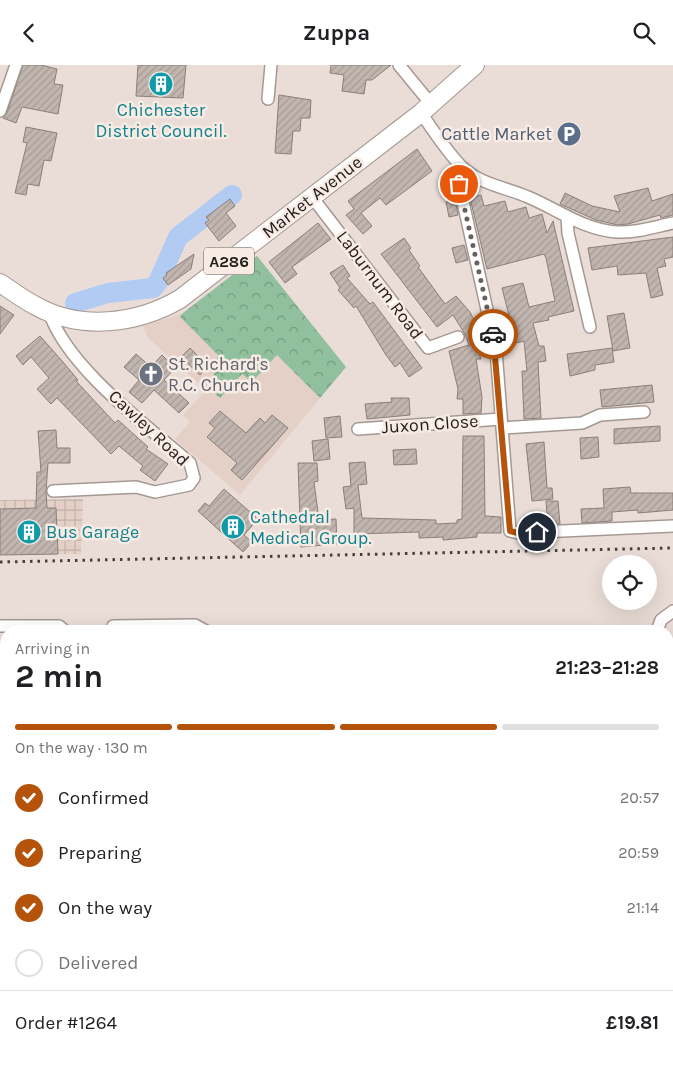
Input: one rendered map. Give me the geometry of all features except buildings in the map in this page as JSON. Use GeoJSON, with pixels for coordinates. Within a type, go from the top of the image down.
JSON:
{"type":"FeatureCollection","features":[{"type":"Feature","properties":{"kind":"main road","name":"A286"},"geometry":{"type":"LineString","coordinates":[[426,108],[475,65]]}},
{"type":"Feature","properties":{"kind":"main road","name":"Market Avenue"},"geometry":{"type":"LineString","coordinates":[[0,283],[49,312],[78,320],[106,322],[136,318],[164,309],[180,299],[426,108]]}},
{"type":"Feature","properties":{"kind":"street"},"geometry":{"type":"LineString","coordinates":[[0,111],[16,65]]}},
{"type":"Feature","properties":{"kind":"street"},"geometry":{"type":"LineString","coordinates":[[268,99],[271,65]]}},
{"type":"Feature","properties":{"kind":"street"},"geometry":{"type":"LineString","coordinates":[[400,65],[460,165],[487,183],[528,197],[568,217],[615,232],[636,231],[673,223]]}},
{"type":"Feature","properties":{"kind":"street"},"geometry":{"type":"LineString","coordinates":[[460,165],[459,184],[496,350],[510,531],[518,533],[673,526]]}},
{"type":"Feature","properties":{"kind":"street","name":"Laburnum Road"},"geometry":{"type":"LineString","coordinates":[[312,197],[428,348],[458,337]]}},
{"type":"Feature","properties":{"kind":"street"},"geometry":{"type":"LineString","coordinates":[[568,217],[568,233],[590,327]]}},
{"type":"Feature","properties":{"kind":"street","name":"Cawley Road"},"geometry":{"type":"LineString","coordinates":[[49,312],[53,326],[81,366],[190,463],[194,478],[189,485],[161,491],[136,487],[53,491]]}},
{"type":"Feature","properties":{"kind":"street","name":"Juxon Close"},"geometry":{"type":"LineString","coordinates":[[358,429],[582,423],[600,415],[644,412]]}},
{"type":"Feature","properties":{"kind":"street"},"geometry":{"type":"LineString","coordinates":[[659,625],[661,620],[673,611]]}},
{"type":"Feature","properties":{"kind":"shaded area"},"geometry":{"type":"Polygon","coordinates":[[[257,256],[346,367],[240,495],[175,439],[190,422],[183,415],[206,390],[148,338],[143,326],[183,313],[257,256]]]}},
{"type":"Feature","properties":{"kind":"shaded area"},"geometry":{"type":"Polygon","coordinates":[[[83,499],[81,554],[0,555],[0,500],[83,499]]]}},
{"type":"Feature","properties":{"kind":"green space"},"geometry":{"type":"Polygon","coordinates":[[[257,256],[346,367],[320,398],[277,355],[252,382],[242,374],[220,398],[208,388],[216,368],[218,355],[180,317],[257,256]]]}},
{"type":"Feature","properties":{"kind":"waterway"},"geometry":{"type":"LineString","coordinates":[[75,303],[108,293],[153,288],[158,282],[178,237],[232,195]]}},
{"type":"Feature","properties":{"kind":"railway"},"geometry":{"type":"LineString","coordinates":[[0,562],[673,548]]}},
{"type":"Feature","properties":{"kind":"way so far"},"geometry":{"type":"LineString","coordinates":[[459,184],[493,334]]}},
{"type":"Feature","properties":{"kind":"place","name":"Chichester District Council."},"geometry":{"type":"Point","coordinates":[161,84]}},
{"type":"Feature","properties":{"kind":"place","name":"Cattle Market"},"geometry":{"type":"Point","coordinates":[569,134]}},
{"type":"Feature","properties":{"kind":"place","name":"St. Richard's R.C. Church"},"geometry":{"type":"Point","coordinates":[151,374]}},
{"type":"Feature","properties":{"kind":"place","name":"Cathedral Medical Group."},"geometry":{"type":"Point","coordinates":[233,527]}},
{"type":"Feature","properties":{"kind":"place","name":"Bus Garage"},"geometry":{"type":"Point","coordinates":[29,532]}},
{"type":"Feature","properties":{"kind":"route"},"geometry":{"type":"LineString","coordinates":[[493,334],[496,350],[510,531],[518,533],[537,532]]}}]}
